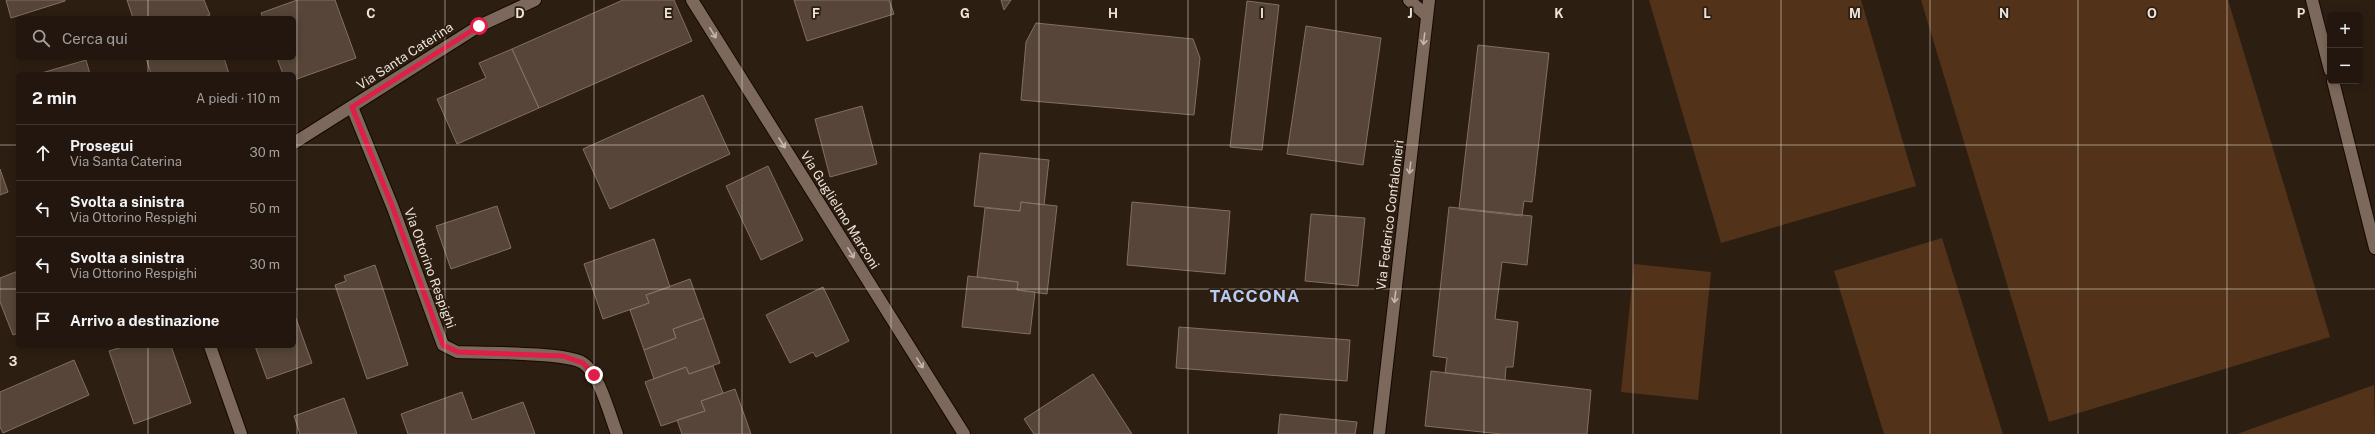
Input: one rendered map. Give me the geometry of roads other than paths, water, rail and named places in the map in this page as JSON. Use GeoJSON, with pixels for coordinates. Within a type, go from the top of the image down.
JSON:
{"type":"FeatureCollection","features":[{"type":"Feature","properties":{"kind":"street","name":"Via Santa Caterina"},"geometry":{"type":"LineString","coordinates":[[296,142],[479,26],[535,0]]}},
{"type":"Feature","properties":{"kind":"street","name":"Via Guglielmo Marconi"},"geometry":{"type":"LineString","coordinates":[[692,0],[964,434]]}},
{"type":"Feature","properties":{"kind":"street"},"geometry":{"type":"LineString","coordinates":[[1409,0],[1427,16]]}},
{"type":"Feature","properties":{"kind":"street","name":"Via Federico Confalonieri"},"geometry":{"type":"LineString","coordinates":[[1379,434],[1429,0]]}},
{"type":"Feature","properties":{"kind":"street"},"geometry":{"type":"LineString","coordinates":[[2312,0],[2327,58]]}},
{"type":"Feature","properties":{"kind":"street"},"geometry":{"type":"LineString","coordinates":[[2334,84],[2375,248]]}},
{"type":"Feature","properties":{"kind":"street","name":"Via Ottorino Respighi"},"geometry":{"type":"LineString","coordinates":[[352,107],[393,208],[443,345],[458,352],[563,356],[583,363],[594,375],[617,434]]}},
{"type":"Feature","properties":{"kind":"street"},"geometry":{"type":"LineString","coordinates":[[211,348],[241,434]]}},
{"type":"Feature","properties":{"kind":"district","name":"TACCONA"},"geometry":{"type":"Point","coordinates":[1255,296]}}]}
